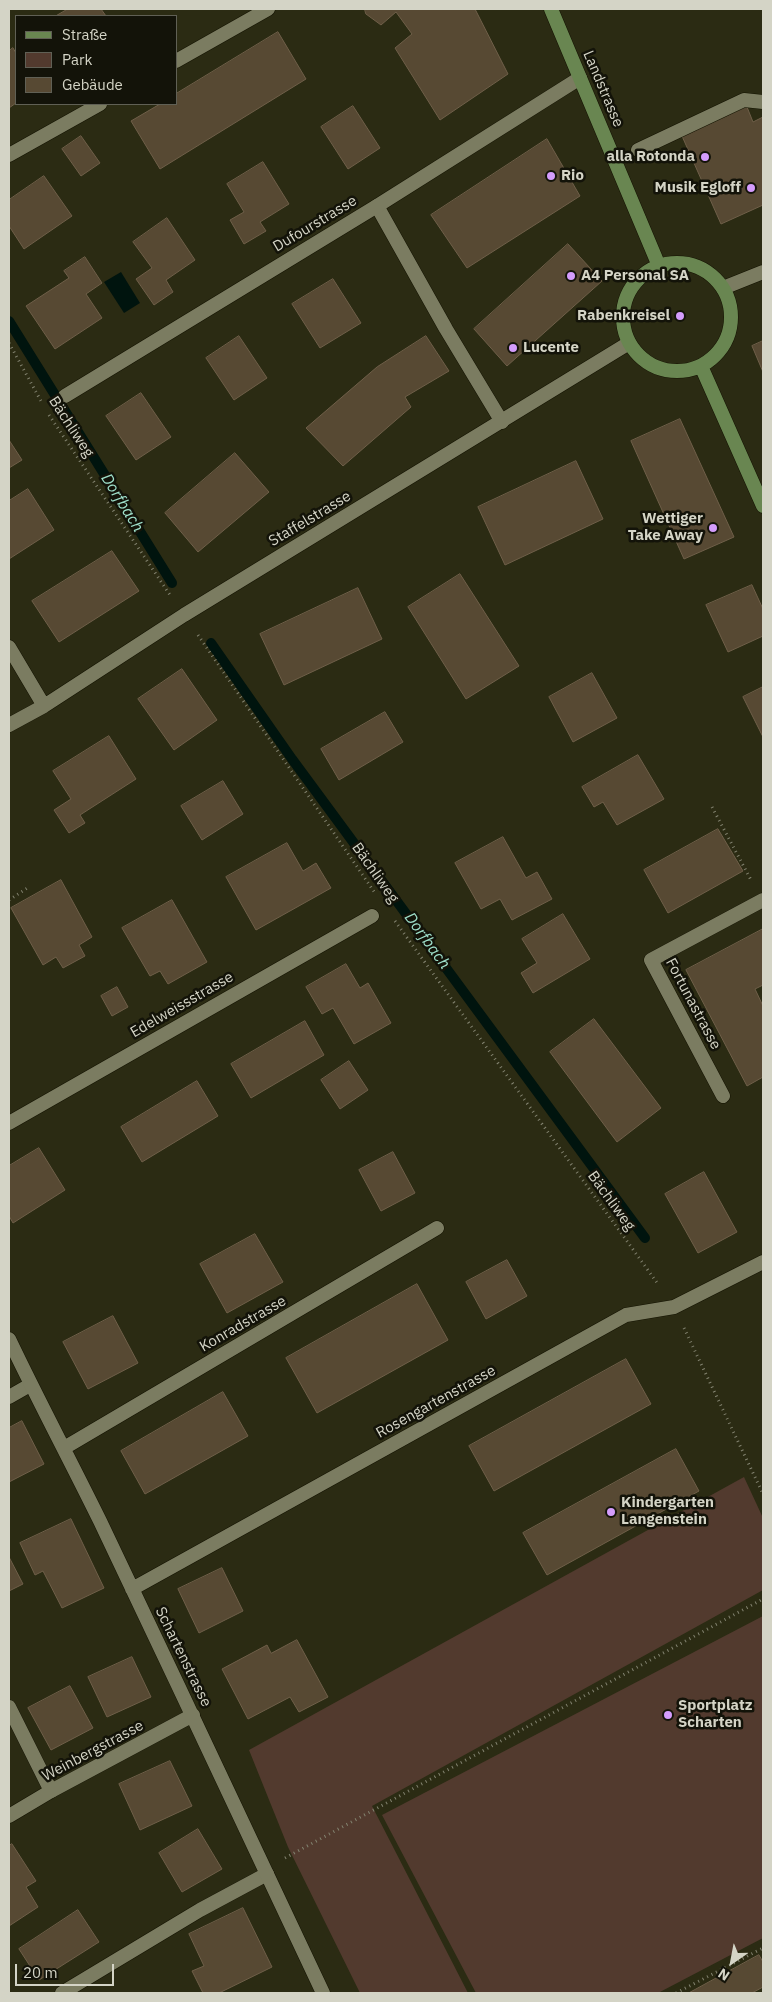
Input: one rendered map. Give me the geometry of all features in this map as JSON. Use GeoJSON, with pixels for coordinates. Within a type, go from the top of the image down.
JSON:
{"type":"FeatureCollection","features":[{"type":"Feature","properties":{"kind":"main road","name":"Landstrasse"},"geometry":{"type":"LineString","coordinates":[[551,9],[659,266]]}},
{"type":"Feature","properties":{"kind":"main road"},"geometry":{"type":"LineString","coordinates":[[677,263],[694,266],[711,274],[723,288],[730,304],[731,323],[726,340],[716,355],[701,366],[681,371],[661,369],[643,359],[629,343],[623,326],[624,307],[630,289],[643,275],[659,266],[677,263]]}},
{"type":"Feature","properties":{"kind":"main road"},"geometry":{"type":"LineString","coordinates":[[701,366],[763,506]]}},
{"type":"Feature","properties":{"kind":"street"},"geometry":{"type":"LineString","coordinates":[[178,60],[268,9]]}},
{"type":"Feature","properties":{"kind":"street","name":"Dufourstrasse"},"geometry":{"type":"LineString","coordinates":[[65,396],[377,206],[580,78]]}},
{"type":"Feature","properties":{"kind":"street"},"geometry":{"type":"LineString","coordinates":[[638,150],[744,100],[763,102]]}},
{"type":"Feature","properties":{"kind":"street"},"geometry":{"type":"LineString","coordinates":[[9,155],[98,105]]}},
{"type":"Feature","properties":{"kind":"street"},"geometry":{"type":"LineString","coordinates":[[377,206],[446,329],[502,422]]}},
{"type":"Feature","properties":{"kind":"street"},"geometry":{"type":"LineString","coordinates":[[723,288],[763,272]]}},
{"type":"Feature","properties":{"kind":"street","name":"Staffelstrasse"},"geometry":{"type":"LineString","coordinates":[[9,725],[44,706],[184,614],[629,343]]}},
{"type":"Feature","properties":{"kind":"street"},"geometry":{"type":"LineString","coordinates":[[9,647],[44,706]]}},
{"type":"Feature","properties":{"kind":"street","name":"Fortunastrasse"},"geometry":{"type":"LineString","coordinates":[[723,1096],[651,960],[762,901]]}},
{"type":"Feature","properties":{"kind":"street","name":"Edelweissstrasse"},"geometry":{"type":"LineString","coordinates":[[9,1122],[372,916]]}},
{"type":"Feature","properties":{"kind":"street","name":"Konradstrasse"},"geometry":{"type":"LineString","coordinates":[[64,1448],[438,1228]]}},
{"type":"Feature","properties":{"kind":"street","name":"Rosengartenstrasse"},"geometry":{"type":"LineString","coordinates":[[132,1589],[626,1315],[674,1307],[763,1262]]}},
{"type":"Feature","properties":{"kind":"street","name":"Schartenstrasse"},"geometry":{"type":"LineString","coordinates":[[9,1339],[193,1715],[323,1993]]}},
{"type":"Feature","properties":{"kind":"street"},"geometry":{"type":"LineString","coordinates":[[9,1397],[30,1385]]}},
{"type":"Feature","properties":{"kind":"street"},"geometry":{"type":"LineString","coordinates":[[9,1707],[50,1792]]}},
{"type":"Feature","properties":{"kind":"street","name":"Weinbergstrasse"},"geometry":{"type":"LineString","coordinates":[[9,1816],[193,1715]]}},
{"type":"Feature","properties":{"kind":"street"},"geometry":{"type":"LineString","coordinates":[[62,1993],[265,1871]]}},
{"type":"Feature","properties":{"kind":"path","name":"Bächliweg"},"geometry":{"type":"LineString","coordinates":[[9,343],[45,408],[380,900]]}},
{"type":"Feature","properties":{"kind":"path"},"geometry":{"type":"LineString","coordinates":[[712,807],[762,901]]}},
{"type":"Feature","properties":{"kind":"path"},"geometry":{"type":"LineString","coordinates":[[9,900],[30,888]]}},
{"type":"Feature","properties":{"kind":"path","name":"Bächliweg"},"geometry":{"type":"LineString","coordinates":[[392,916],[674,1307],[763,1494]]}},
{"type":"Feature","properties":{"kind":"path"},"geometry":{"type":"LineString","coordinates":[[265,1871],[763,1599]]}},
{"type":"Feature","properties":{"kind":"path"},"geometry":{"type":"LineString","coordinates":[[676,1993],[763,1948]]}},
{"type":"Feature","properties":{"kind":"green space"},"geometry":{"type":"Polygon","coordinates":[[[744,1477],[763,1518],[763,1590],[372,1806],[468,1993],[360,1993],[288,1847],[249,1750],[744,1477]]]}},
{"type":"Feature","properties":{"kind":"green space","name":"Sportplatz Scharten"},"geometry":{"type":"Polygon","coordinates":[[[763,1616],[763,1938],[658,1993],[476,1993],[382,1815],[763,1616]]]}},
{"type":"Feature","properties":{"kind":"shaded area"},"geometry":{"type":"Polygon","coordinates":[[[121,272],[140,303],[124,313],[104,282],[121,272]]]}},
{"type":"Feature","properties":{"kind":"building"},"geometry":{"type":"Polygon","coordinates":[[[68,9],[101,9],[105,15],[58,15],[68,9]]]}},
{"type":"Feature","properties":{"kind":"building"},"geometry":{"type":"Polygon","coordinates":[[[365,9],[475,9],[508,74],[440,120],[395,48],[412,34],[396,12],[381,25],[366,14],[365,9]]]}},
{"type":"Feature","properties":{"kind":"building"},"geometry":{"type":"Polygon","coordinates":[[[278,32],[306,79],[160,169],[131,121],[158,105],[178,105],[178,93],[278,32]]]}},
{"type":"Feature","properties":{"kind":"building"},"geometry":{"type":"Polygon","coordinates":[[[13,48],[15,51],[15,104],[9,108],[9,51],[13,48]]]}},
{"type":"Feature","properties":{"kind":"building"},"geometry":{"type":"Polygon","coordinates":[[[353,106],[380,148],[348,169],[321,127],[353,106]]]}},
{"type":"Feature","properties":{"kind":"building"},"geometry":{"type":"Polygon","coordinates":[[[747,107],[753,122],[763,117],[763,205],[721,224],[682,136],[747,107]]]}},
{"type":"Feature","properties":{"kind":"building"},"geometry":{"type":"Polygon","coordinates":[[[81,136],[100,163],[81,176],[62,149],[81,136]]]}},
{"type":"Feature","properties":{"kind":"building"},"geometry":{"type":"Polygon","coordinates":[[[547,139],[580,196],[467,268],[431,215],[547,139]]]}},
{"type":"Feature","properties":{"kind":"building"},"geometry":{"type":"Polygon","coordinates":[[[263,162],[289,204],[260,222],[266,231],[244,244],[230,220],[244,212],[227,184],[263,162]]]}},
{"type":"Feature","properties":{"kind":"building"},"geometry":{"type":"Polygon","coordinates":[[[44,176],[72,216],[24,249],[9,226],[9,200],[44,176]]]}},
{"type":"Feature","properties":{"kind":"building"},"geometry":{"type":"Polygon","coordinates":[[[167,218],[195,260],[166,280],[173,292],[154,305],[136,279],[152,268],[133,242],[167,218]]]}},
{"type":"Feature","properties":{"kind":"building"},"geometry":{"type":"Polygon","coordinates":[[[568,244],[602,281],[507,366],[474,329],[568,244]]]}},
{"type":"Feature","properties":{"kind":"building"},"geometry":{"type":"Polygon","coordinates":[[[85,257],[102,283],[86,294],[102,318],[55,349],[26,306],[69,278],[64,271],[85,257]]]}},
{"type":"Feature","properties":{"kind":"building"},"geometry":{"type":"Polygon","coordinates":[[[333,279],[361,323],[320,348],[292,304],[333,279]]]}},
{"type":"Feature","properties":{"kind":"building"},"geometry":{"type":"Polygon","coordinates":[[[239,336],[267,378],[234,400],[206,358],[239,336]]]}},
{"type":"Feature","properties":{"kind":"building"},"geometry":{"type":"Polygon","coordinates":[[[426,336],[449,371],[405,397],[411,407],[343,466],[306,428],[377,367],[426,336]]]}},
{"type":"Feature","properties":{"kind":"building"},"geometry":{"type":"Polygon","coordinates":[[[763,341],[763,372],[752,346],[763,341]]]}},
{"type":"Feature","properties":{"kind":"building"},"geometry":{"type":"Polygon","coordinates":[[[141,393],[171,437],[136,460],[106,416],[141,393]]]}},
{"type":"Feature","properties":{"kind":"building"},"geometry":{"type":"Polygon","coordinates":[[[680,419],[734,537],[684,559],[631,441],[680,419]]]}},
{"type":"Feature","properties":{"kind":"building"},"geometry":{"type":"Polygon","coordinates":[[[9,440],[22,460],[9,468],[9,440]]]}},
{"type":"Feature","properties":{"kind":"building"},"geometry":{"type":"Polygon","coordinates":[[[235,453],[269,492],[198,552],[165,513],[235,453]]]}},
{"type":"Feature","properties":{"kind":"building"},"geometry":{"type":"Polygon","coordinates":[[[576,461],[603,519],[505,565],[478,507],[576,461]]]}},
{"type":"Feature","properties":{"kind":"building"},"geometry":{"type":"Polygon","coordinates":[[[28,489],[54,530],[9,559],[9,501],[28,489]]]}},
{"type":"Feature","properties":{"kind":"building"},"geometry":{"type":"Polygon","coordinates":[[[112,551],[139,591],[59,642],[32,601],[112,551]]]}},
{"type":"Feature","properties":{"kind":"building"},"geometry":{"type":"Polygon","coordinates":[[[460,574],[519,666],[466,699],[408,607],[460,574]]]}},
{"type":"Feature","properties":{"kind":"building"},"geometry":{"type":"Polygon","coordinates":[[[752,585],[763,609],[763,636],[728,652],[706,605],[752,585]]]}},
{"type":"Feature","properties":{"kind":"building"},"geometry":{"type":"Polygon","coordinates":[[[358,588],[382,639],[284,685],[260,634],[358,588]]]}},
{"type":"Feature","properties":{"kind":"building"},"geometry":{"type":"Polygon","coordinates":[[[182,669],[217,720],[174,750],[138,699],[182,669]]]}},
{"type":"Feature","properties":{"kind":"building"},"geometry":{"type":"Polygon","coordinates":[[[592,673],[617,718],[573,742],[549,697],[592,673]]]}},
{"type":"Feature","properties":{"kind":"building"},"geometry":{"type":"Polygon","coordinates":[[[763,687],[763,737],[743,697],[763,687]]]}},
{"type":"Feature","properties":{"kind":"building"},"geometry":{"type":"Polygon","coordinates":[[[385,712],[403,742],[339,780],[321,749],[385,712]]]}},
{"type":"Feature","properties":{"kind":"building"},"geometry":{"type":"Polygon","coordinates":[[[109,736],[136,779],[80,815],[85,823],[69,833],[54,810],[71,799],[53,771],[109,736]]]}},
{"type":"Feature","properties":{"kind":"building"},"geometry":{"type":"Polygon","coordinates":[[[638,755],[664,799],[617,825],[603,802],[594,807],[582,787],[638,755]]]}},
{"type":"Feature","properties":{"kind":"building"},"geometry":{"type":"Polygon","coordinates":[[[223,781],[243,814],[202,840],[181,806],[223,781]]]}},
{"type":"Feature","properties":{"kind":"building"},"geometry":{"type":"Polygon","coordinates":[[[718,829],[743,871],[668,913],[644,870],[718,829]]]}},
{"type":"Feature","properties":{"kind":"building"},"geometry":{"type":"Polygon","coordinates":[[[503,837],[526,878],[537,872],[552,899],[512,920],[500,899],[481,909],[455,863],[503,837]]]}},
{"type":"Feature","properties":{"kind":"building"},"geometry":{"type":"Polygon","coordinates":[[[287,843],[303,871],[316,863],[331,888],[256,930],[226,877],[287,843]]]}},
{"type":"Feature","properties":{"kind":"building"},"geometry":{"type":"Polygon","coordinates":[[[61,880],[92,937],[79,945],[85,956],[63,968],[56,957],[43,965],[11,908],[61,880]]]}},
{"type":"Feature","properties":{"kind":"building"},"geometry":{"type":"Polygon","coordinates":[[[172,900],[207,962],[168,984],[160,971],[150,976],[122,928],[172,900]]]}},
{"type":"Feature","properties":{"kind":"building"},"geometry":{"type":"Polygon","coordinates":[[[563,914],[590,959],[533,993],[521,973],[537,963],[522,939],[563,914]]]}},
{"type":"Feature","properties":{"kind":"building"},"geometry":{"type":"Polygon","coordinates":[[[763,929],[763,985],[755,989],[763,1006],[763,1077],[747,1086],[686,970],[763,929]]]}},
{"type":"Feature","properties":{"kind":"building"},"geometry":{"type":"Polygon","coordinates":[[[346,964],[360,988],[368,983],[391,1023],[354,1044],[333,1008],[322,1014],[306,987],[346,964]]]}},
{"type":"Feature","properties":{"kind":"building"},"geometry":{"type":"Polygon","coordinates":[[[117,987],[128,1007],[112,1016],[101,996],[117,987]]]}},
{"type":"Feature","properties":{"kind":"building"},"geometry":{"type":"Polygon","coordinates":[[[594,1019],[661,1108],[617,1142],[550,1052],[594,1019]]]}},
{"type":"Feature","properties":{"kind":"building"},"geometry":{"type":"Polygon","coordinates":[[[305,1021],[324,1055],[251,1098],[231,1064],[305,1021]]]}},
{"type":"Feature","properties":{"kind":"building"},"geometry":{"type":"Polygon","coordinates":[[[349,1061],[368,1090],[340,1109],[321,1080],[349,1061]]]}},
{"type":"Feature","properties":{"kind":"building"},"geometry":{"type":"Polygon","coordinates":[[[197,1081],[218,1116],[142,1162],[121,1127],[197,1081]]]}},
{"type":"Feature","properties":{"kind":"building"},"geometry":{"type":"Polygon","coordinates":[[[39,1148],[65,1190],[13,1223],[9,1216],[9,1166],[39,1148]]]}},
{"type":"Feature","properties":{"kind":"building"},"geometry":{"type":"Polygon","coordinates":[[[393,1152],[415,1193],[381,1211],[359,1170],[393,1152]]]}},
{"type":"Feature","properties":{"kind":"building"},"geometry":{"type":"Polygon","coordinates":[[[704,1172],[737,1232],[698,1253],[665,1194],[704,1172]]]}},
{"type":"Feature","properties":{"kind":"building"},"geometry":{"type":"Polygon","coordinates":[[[255,1234],[283,1282],[227,1313],[200,1264],[255,1234]]]}},
{"type":"Feature","properties":{"kind":"building"},"geometry":{"type":"Polygon","coordinates":[[[507,1260],[527,1296],[486,1319],[466,1282],[507,1260]]]}},
{"type":"Feature","properties":{"kind":"building"},"geometry":{"type":"Polygon","coordinates":[[[417,1284],[448,1340],[317,1413],[286,1358],[417,1284]]]}},
{"type":"Feature","properties":{"kind":"building"},"geometry":{"type":"Polygon","coordinates":[[[113,1316],[138,1363],[88,1389],[63,1342],[113,1316]]]}},
{"type":"Feature","properties":{"kind":"building"},"geometry":{"type":"Polygon","coordinates":[[[626,1359],[651,1404],[494,1491],[469,1446],[626,1359]]]}},
{"type":"Feature","properties":{"kind":"building"},"geometry":{"type":"Polygon","coordinates":[[[223,1392],[248,1436],[145,1494],[121,1451],[223,1392]]]}},
{"type":"Feature","properties":{"kind":"building"},"geometry":{"type":"Polygon","coordinates":[[[22,1421],[44,1464],[9,1482],[9,1428],[22,1421]]]}},
{"type":"Feature","properties":{"kind":"building","name":"Kindergarten Langenstein"},"geometry":{"type":"Polygon","coordinates":[[[676,1449],[699,1491],[547,1575],[523,1533],[676,1449]]]}},
{"type":"Feature","properties":{"kind":"building"},"geometry":{"type":"Polygon","coordinates":[[[71,1519],[104,1588],[62,1608],[43,1571],[35,1575],[20,1543],[71,1519]]]}},
{"type":"Feature","properties":{"kind":"building"},"geometry":{"type":"Polygon","coordinates":[[[9,1557],[23,1584],[9,1591],[9,1557]]]}},
{"type":"Feature","properties":{"kind":"building"},"geometry":{"type":"Polygon","coordinates":[[[222,1568],[243,1611],[199,1633],[178,1589],[222,1568]]]}},
{"type":"Feature","properties":{"kind":"building"},"geometry":{"type":"Polygon","coordinates":[[[297,1640],[328,1697],[299,1712],[290,1697],[248,1719],[222,1669],[267,1645],[271,1653],[297,1640]]]}},
{"type":"Feature","properties":{"kind":"building"},"geometry":{"type":"Polygon","coordinates":[[[132,1657],[151,1697],[107,1717],[88,1677],[132,1657]]]}},
{"type":"Feature","properties":{"kind":"building"},"geometry":{"type":"Polygon","coordinates":[[[70,1686],[93,1728],[51,1750],[28,1708],[70,1686]]]}},
{"type":"Feature","properties":{"kind":"building"},"geometry":{"type":"Polygon","coordinates":[[[170,1761],[192,1806],[140,1830],[119,1784],[170,1761]]]}},
{"type":"Feature","properties":{"kind":"building"},"geometry":{"type":"Polygon","coordinates":[[[198,1829],[222,1869],[182,1892],[159,1853],[198,1829]]]}},
{"type":"Feature","properties":{"kind":"building"},"geometry":{"type":"Polygon","coordinates":[[[12,1844],[36,1881],[26,1887],[38,1907],[9,1926],[9,1846],[12,1844]]]}},
{"type":"Feature","properties":{"kind":"building"},"geometry":{"type":"Polygon","coordinates":[[[243,1908],[272,1967],[219,1993],[203,1993],[192,1971],[204,1966],[189,1934],[243,1908]]]}},
{"type":"Feature","properties":{"kind":"building"},"geometry":{"type":"Polygon","coordinates":[[[78,1910],[99,1942],[39,1980],[19,1949],[78,1910]]]}},
{"type":"Feature","properties":{"kind":"building"},"geometry":{"type":"Polygon","coordinates":[[[759,1955],[763,1962],[763,1987],[752,1993],[689,1993],[759,1955]]]}},
{"type":"Feature","properties":{"kind":"waterway","name":"Dorfbach"},"geometry":{"type":"LineString","coordinates":[[9,321],[172,583]]}},
{"type":"Feature","properties":{"kind":"waterway","name":"Dorfbach"},"geometry":{"type":"LineString","coordinates":[[211,643],[292,759],[645,1238]]}},
{"type":"Feature","properties":{"kind":"place","name":"alla Rotonda"},"geometry":{"type":"Point","coordinates":[705,157]}},
{"type":"Feature","properties":{"kind":"place","name":"Rio"},"geometry":{"type":"Point","coordinates":[551,176]}},
{"type":"Feature","properties":{"kind":"place","name":"Musik Egloff"},"geometry":{"type":"Point","coordinates":[751,188]}},
{"type":"Feature","properties":{"kind":"place","name":"A4 Personal SA"},"geometry":{"type":"Point","coordinates":[571,276]}},
{"type":"Feature","properties":{"kind":"place","name":"Rabenkreisel"},"geometry":{"type":"Point","coordinates":[680,316]}},
{"type":"Feature","properties":{"kind":"place","name":"Lucente"},"geometry":{"type":"Point","coordinates":[513,348]}},
{"type":"Feature","properties":{"kind":"place","name":"Wettiger Take Away"},"geometry":{"type":"Point","coordinates":[713,528]}},
{"type":"Feature","properties":{"kind":"place","name":"Kindergarten Langenstein"},"geometry":{"type":"Point","coordinates":[611,1512]}},
{"type":"Feature","properties":{"kind":"place","name":"Sportplatz Scharten"},"geometry":{"type":"Point","coordinates":[668,1715]}}]}
